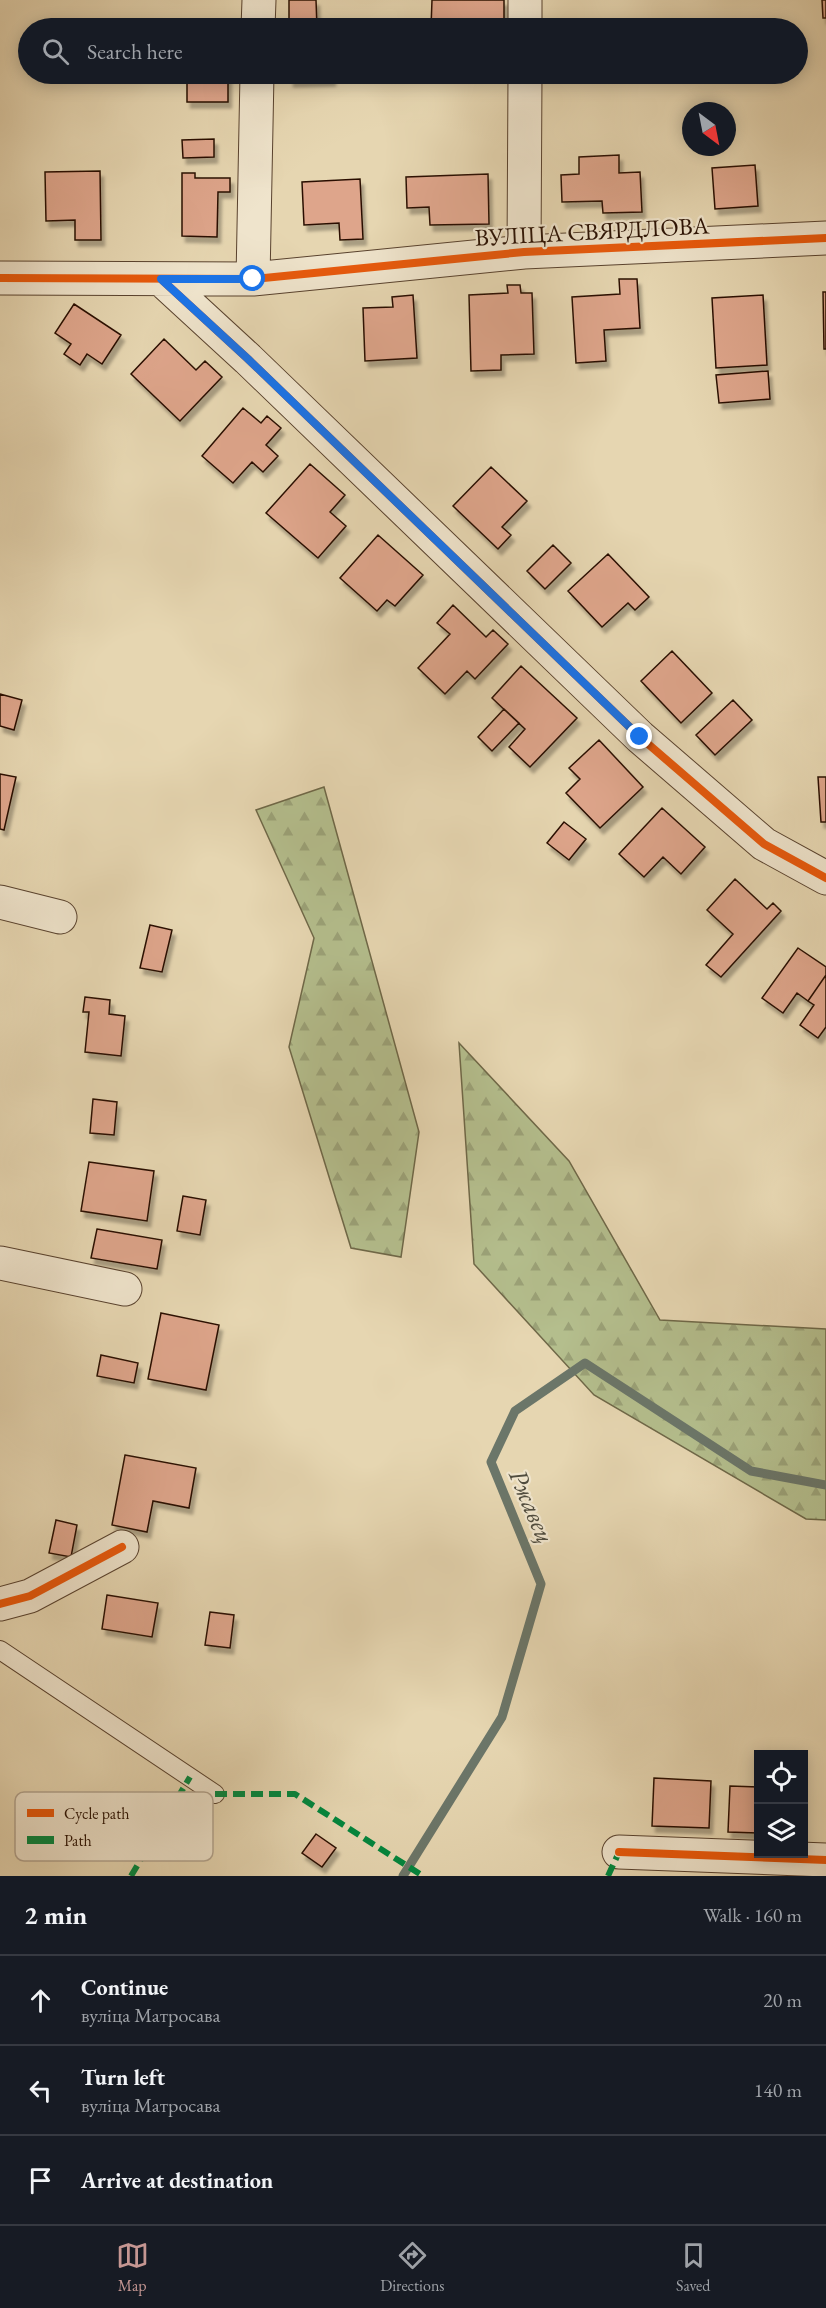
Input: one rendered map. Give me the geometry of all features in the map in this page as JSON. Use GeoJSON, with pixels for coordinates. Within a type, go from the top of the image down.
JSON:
{"type":"FeatureCollection","features":[{"type":"Feature","properties":{"kind":"street"},"geometry":{"type":"LineString","coordinates":[[258,18],[259,0]]}},
{"type":"Feature","properties":{"kind":"street"},"geometry":{"type":"LineString","coordinates":[[525,0],[525,18]]}},
{"type":"Feature","properties":{"kind":"street"},"geometry":{"type":"LineString","coordinates":[[253,279],[257,84]]}},
{"type":"Feature","properties":{"kind":"street"},"geometry":{"type":"LineString","coordinates":[[524,252],[525,84]]}},
{"type":"Feature","properties":{"kind":"street","name":"ВУЛІЦА СВЯРДЛОВА"},"geometry":{"type":"LineString","coordinates":[[0,278],[253,279],[524,252],[826,238]]}},
{"type":"Feature","properties":{"kind":"street"},"geometry":{"type":"LineString","coordinates":[[161,279],[248,359],[640,737],[765,844],[826,878]]}},
{"type":"Feature","properties":{"kind":"street"},"geometry":{"type":"LineString","coordinates":[[0,902],[60,916]]}},
{"type":"Feature","properties":{"kind":"street"},"geometry":{"type":"LineString","coordinates":[[0,1263],[125,1289]]}},
{"type":"Feature","properties":{"kind":"street"},"geometry":{"type":"LineString","coordinates":[[0,1604],[30,1596],[122,1547]]}},
{"type":"Feature","properties":{"kind":"street"},"geometry":{"type":"LineString","coordinates":[[619,1852],[826,1860]]}},
{"type":"Feature","properties":{"kind":"lane"},"geometry":{"type":"LineString","coordinates":[[0,1650],[211,1792]]}},
{"type":"Feature","properties":{"kind":"green space"},"geometry":{"type":"Polygon","coordinates":[[[324,787],[419,1132],[401,1257],[351,1248],[289,1047],[314,938],[256,810],[324,787]]]}},
{"type":"Feature","properties":{"kind":"green space"},"geometry":{"type":"Polygon","coordinates":[[[459,1043],[569,1161],[660,1320],[826,1329],[826,1520],[806,1519],[594,1395],[474,1264],[459,1043]]]}},
{"type":"Feature","properties":{"kind":"building"},"geometry":{"type":"Polygon","coordinates":[[[289,0],[316,0],[317,18],[289,18],[289,0]]]}},
{"type":"Feature","properties":{"kind":"building"},"geometry":{"type":"Polygon","coordinates":[[[432,0],[504,0],[504,18],[431,18],[432,0]]]}},
{"type":"Feature","properties":{"kind":"building"},"geometry":{"type":"Polygon","coordinates":[[[822,0],[826,0],[826,18],[823,18],[822,0]]]}},
{"type":"Feature","properties":{"kind":"building"},"geometry":{"type":"Polygon","coordinates":[[[187,84],[228,84],[228,102],[187,102],[187,84]]]}},
{"type":"Feature","properties":{"kind":"building"},"geometry":{"type":"Polygon","coordinates":[[[214,139],[214,157],[183,158],[182,140],[214,139]]]}},
{"type":"Feature","properties":{"kind":"building"},"geometry":{"type":"Polygon","coordinates":[[[619,155],[619,173],[640,172],[642,212],[603,213],[602,201],[562,202],[561,175],[579,174],[579,157],[619,155]]]}},
{"type":"Feature","properties":{"kind":"building"},"geometry":{"type":"Polygon","coordinates":[[[755,165],[758,206],[715,209],[712,168],[755,165]]]}},
{"type":"Feature","properties":{"kind":"building"},"geometry":{"type":"Polygon","coordinates":[[[100,171],[101,240],[75,240],[75,220],[46,221],[45,172],[100,171]]]}},
{"type":"Feature","properties":{"kind":"building"},"geometry":{"type":"Polygon","coordinates":[[[182,173],[195,173],[195,178],[230,178],[230,192],[218,192],[217,237],[182,236],[182,173]]]}},
{"type":"Feature","properties":{"kind":"building"},"geometry":{"type":"Polygon","coordinates":[[[488,174],[489,224],[430,225],[429,207],[407,208],[406,177],[488,174]]]}},
{"type":"Feature","properties":{"kind":"building"},"geometry":{"type":"Polygon","coordinates":[[[360,179],[363,239],[340,240],[339,223],[304,225],[302,182],[360,179]]]}},
{"type":"Feature","properties":{"kind":"building"},"geometry":{"type":"Polygon","coordinates":[[[619,279],[637,279],[640,328],[604,330],[606,361],[576,363],[572,297],[620,294],[619,279]]]}},
{"type":"Feature","properties":{"kind":"building"},"geometry":{"type":"Polygon","coordinates":[[[507,285],[520,285],[521,293],[532,293],[534,354],[501,355],[501,370],[471,371],[469,295],[508,293],[507,285]]]}},
{"type":"Feature","properties":{"kind":"building"},"geometry":{"type":"Polygon","coordinates":[[[823,292],[826,292],[826,349],[824,349],[823,292]]]}},
{"type":"Feature","properties":{"kind":"building"},"geometry":{"type":"Polygon","coordinates":[[[413,295],[417,358],[365,361],[363,308],[393,307],[392,297],[413,295]]]}},
{"type":"Feature","properties":{"kind":"building"},"geometry":{"type":"Polygon","coordinates":[[[763,295],[767,365],[716,368],[712,298],[763,295]]]}},
{"type":"Feature","properties":{"kind":"building"},"geometry":{"type":"Polygon","coordinates":[[[74,304],[121,335],[102,364],[87,354],[80,365],[64,354],[71,344],[55,333],[74,304]]]}},
{"type":"Feature","properties":{"kind":"building"},"geometry":{"type":"Polygon","coordinates":[[[164,339],[196,370],[205,361],[222,377],[180,421],[131,374],[164,339]]]}},
{"type":"Feature","properties":{"kind":"building"},"geometry":{"type":"Polygon","coordinates":[[[768,371],[770,399],[719,403],[716,375],[768,371]]]}},
{"type":"Feature","properties":{"kind":"building"},"geometry":{"type":"Polygon","coordinates":[[[243,408],[261,423],[267,416],[281,428],[266,445],[278,456],[263,472],[252,462],[233,483],[202,456],[243,408]]]}},
{"type":"Feature","properties":{"kind":"building"},"geometry":{"type":"Polygon","coordinates":[[[310,464],[345,495],[330,512],[346,526],[318,558],[266,513],[310,464]]]}},
{"type":"Feature","properties":{"kind":"building"},"geometry":{"type":"Polygon","coordinates":[[[491,467],[527,501],[502,527],[511,535],[498,549],[453,506],[491,467]]]}},
{"type":"Feature","properties":{"kind":"building"},"geometry":{"type":"Polygon","coordinates":[[[378,535],[423,575],[395,606],[387,600],[377,611],[340,578],[378,535]]]}},
{"type":"Feature","properties":{"kind":"building"},"geometry":{"type":"Polygon","coordinates":[[[553,545],[571,563],[545,589],[527,571],[553,545]]]}},
{"type":"Feature","properties":{"kind":"building"},"geometry":{"type":"Polygon","coordinates":[[[608,554],[649,597],[635,610],[628,603],[602,627],[568,591],[608,554]]]}},
{"type":"Feature","properties":{"kind":"building"},"geometry":{"type":"Polygon","coordinates":[[[453,605],[486,637],[493,630],[508,644],[475,679],[467,671],[445,694],[418,668],[450,634],[437,623],[453,605]]]}},
{"type":"Feature","properties":{"kind":"building"},"geometry":{"type":"Polygon","coordinates":[[[672,651],[712,693],[681,723],[641,681],[672,651]]]}},
{"type":"Feature","properties":{"kind":"building"},"geometry":{"type":"Polygon","coordinates":[[[521,666],[577,718],[530,767],[509,747],[525,729],[492,698],[521,666]]]}},
{"type":"Feature","properties":{"kind":"building"},"geometry":{"type":"Polygon","coordinates":[[[0,694],[22,700],[14,730],[0,726],[0,694]]]}},
{"type":"Feature","properties":{"kind":"building"},"geometry":{"type":"Polygon","coordinates":[[[733,700],[752,720],[715,755],[696,735],[733,700]]]}},
{"type":"Feature","properties":{"kind":"building"},"geometry":{"type":"Polygon","coordinates":[[[504,709],[519,723],[492,751],[478,737],[504,709]]]}},
{"type":"Feature","properties":{"kind":"building"},"geometry":{"type":"Polygon","coordinates":[[[599,740],[643,787],[600,828],[566,793],[580,779],[569,768],[599,740]]]}},
{"type":"Feature","properties":{"kind":"building"},"geometry":{"type":"Polygon","coordinates":[[[0,774],[16,777],[4,830],[0,829],[0,774]]]}},
{"type":"Feature","properties":{"kind":"building"},"geometry":{"type":"Polygon","coordinates":[[[818,777],[826,777],[826,822],[821,822],[818,777]]]}},
{"type":"Feature","properties":{"kind":"building"},"geometry":{"type":"Polygon","coordinates":[[[662,808],[705,847],[681,874],[663,857],[644,877],[619,854],[662,808]]]}},
{"type":"Feature","properties":{"kind":"building"},"geometry":{"type":"Polygon","coordinates":[[[564,822],[586,839],[569,860],[547,843],[564,822]]]}},
{"type":"Feature","properties":{"kind":"building"},"geometry":{"type":"Polygon","coordinates":[[[735,879],[767,909],[773,903],[781,911],[721,977],[706,965],[733,934],[707,910],[735,879]]]}},
{"type":"Feature","properties":{"kind":"building"},"geometry":{"type":"Polygon","coordinates":[[[150,925],[172,930],[162,972],[140,968],[150,925]]]}},
{"type":"Feature","properties":{"kind":"building"},"geometry":{"type":"Polygon","coordinates":[[[798,948],[826,967],[826,975],[808,1001],[797,993],[783,1013],[762,998],[798,948]]]}},
{"type":"Feature","properties":{"kind":"building"},"geometry":{"type":"Polygon","coordinates":[[[826,975],[826,1027],[818,1038],[800,1025],[814,1005],[808,1001],[826,975]]]}},
{"type":"Feature","properties":{"kind":"building"},"geometry":{"type":"Polygon","coordinates":[[[85,997],[110,1000],[109,1014],[125,1016],[121,1056],[85,1052],[89,1012],[83,1012],[85,997]]]}},
{"type":"Feature","properties":{"kind":"building"},"geometry":{"type":"Polygon","coordinates":[[[93,1099],[117,1102],[114,1135],[90,1133],[93,1099]]]}},
{"type":"Feature","properties":{"kind":"building"},"geometry":{"type":"Polygon","coordinates":[[[89,1162],[154,1171],[147,1221],[81,1211],[89,1162]]]}},
{"type":"Feature","properties":{"kind":"building"},"geometry":{"type":"Polygon","coordinates":[[[183,1196],[206,1200],[200,1235],[177,1231],[183,1196]]]}},
{"type":"Feature","properties":{"kind":"building"},"geometry":{"type":"Polygon","coordinates":[[[97,1229],[162,1240],[157,1269],[91,1258],[97,1229]]]}},
{"type":"Feature","properties":{"kind":"building"},"geometry":{"type":"Polygon","coordinates":[[[161,1313],[219,1325],[206,1390],[148,1379],[161,1313]]]}},
{"type":"Feature","properties":{"kind":"building"},"geometry":{"type":"Polygon","coordinates":[[[101,1355],[138,1363],[134,1383],[97,1376],[101,1355]]]}},
{"type":"Feature","properties":{"kind":"building"},"geometry":{"type":"Polygon","coordinates":[[[125,1455],[196,1468],[189,1508],[153,1501],[147,1532],[112,1525],[125,1455]]]}},
{"type":"Feature","properties":{"kind":"building"},"geometry":{"type":"Polygon","coordinates":[[[56,1520],[77,1525],[71,1557],[49,1553],[56,1520]]]}},
{"type":"Feature","properties":{"kind":"building"},"geometry":{"type":"Polygon","coordinates":[[[107,1595],[158,1603],[152,1637],[102,1629],[107,1595]]]}},
{"type":"Feature","properties":{"kind":"building"},"geometry":{"type":"Polygon","coordinates":[[[210,1612],[234,1615],[230,1648],[205,1645],[210,1612]]]}},
{"type":"Feature","properties":{"kind":"building"},"geometry":{"type":"Polygon","coordinates":[[[654,1778],[711,1781],[709,1828],[652,1826],[654,1778]]]}},
{"type":"Feature","properties":{"kind":"building"},"geometry":{"type":"Polygon","coordinates":[[[730,1786],[754,1787],[754,1833],[728,1832],[730,1786]]]}},
{"type":"Feature","properties":{"kind":"building"},"geometry":{"type":"Polygon","coordinates":[[[316,1834],[336,1848],[322,1867],[302,1853],[316,1834]]]}},
{"type":"Feature","properties":{"kind":"waterway","name":"Ржавец"},"geometry":{"type":"LineString","coordinates":[[403,1876],[502,1717],[541,1584],[491,1462],[515,1411],[585,1363],[751,1471],[826,1485]]}},
{"type":"Feature","properties":{"kind":"marked path"},"geometry":{"type":"LineString","coordinates":[[181,1792],[190,1777]]}},
{"type":"Feature","properties":{"kind":"marked path"},"geometry":{"type":"LineString","coordinates":[[215,1794],[295,1794],[423,1876]]}},
{"type":"Feature","properties":{"kind":"marked path"},"geometry":{"type":"LineString","coordinates":[[608,1876],[619,1852]]}},
{"type":"Feature","properties":{"kind":"marked path"},"geometry":{"type":"LineString","coordinates":[[131,1876],[140,1861]]}},
{"type":"Feature","properties":{"kind":"cycle path"},"geometry":{"type":"LineString","coordinates":[[0,278],[253,279],[524,252],[826,238]]}},
{"type":"Feature","properties":{"kind":"cycle path"},"geometry":{"type":"LineString","coordinates":[[161,279],[248,359],[640,737],[764,844],[826,878]]}},
{"type":"Feature","properties":{"kind":"cycle path"},"geometry":{"type":"LineString","coordinates":[[0,1604],[30,1596],[122,1547]]}},
{"type":"Feature","properties":{"kind":"cycle path"},"geometry":{"type":"LineString","coordinates":[[619,1852],[826,1860]]}},
{"type":"Feature","properties":{"kind":"route"},"geometry":{"type":"LineString","coordinates":[[253,279],[161,279],[248,359],[640,737]]}}]}
